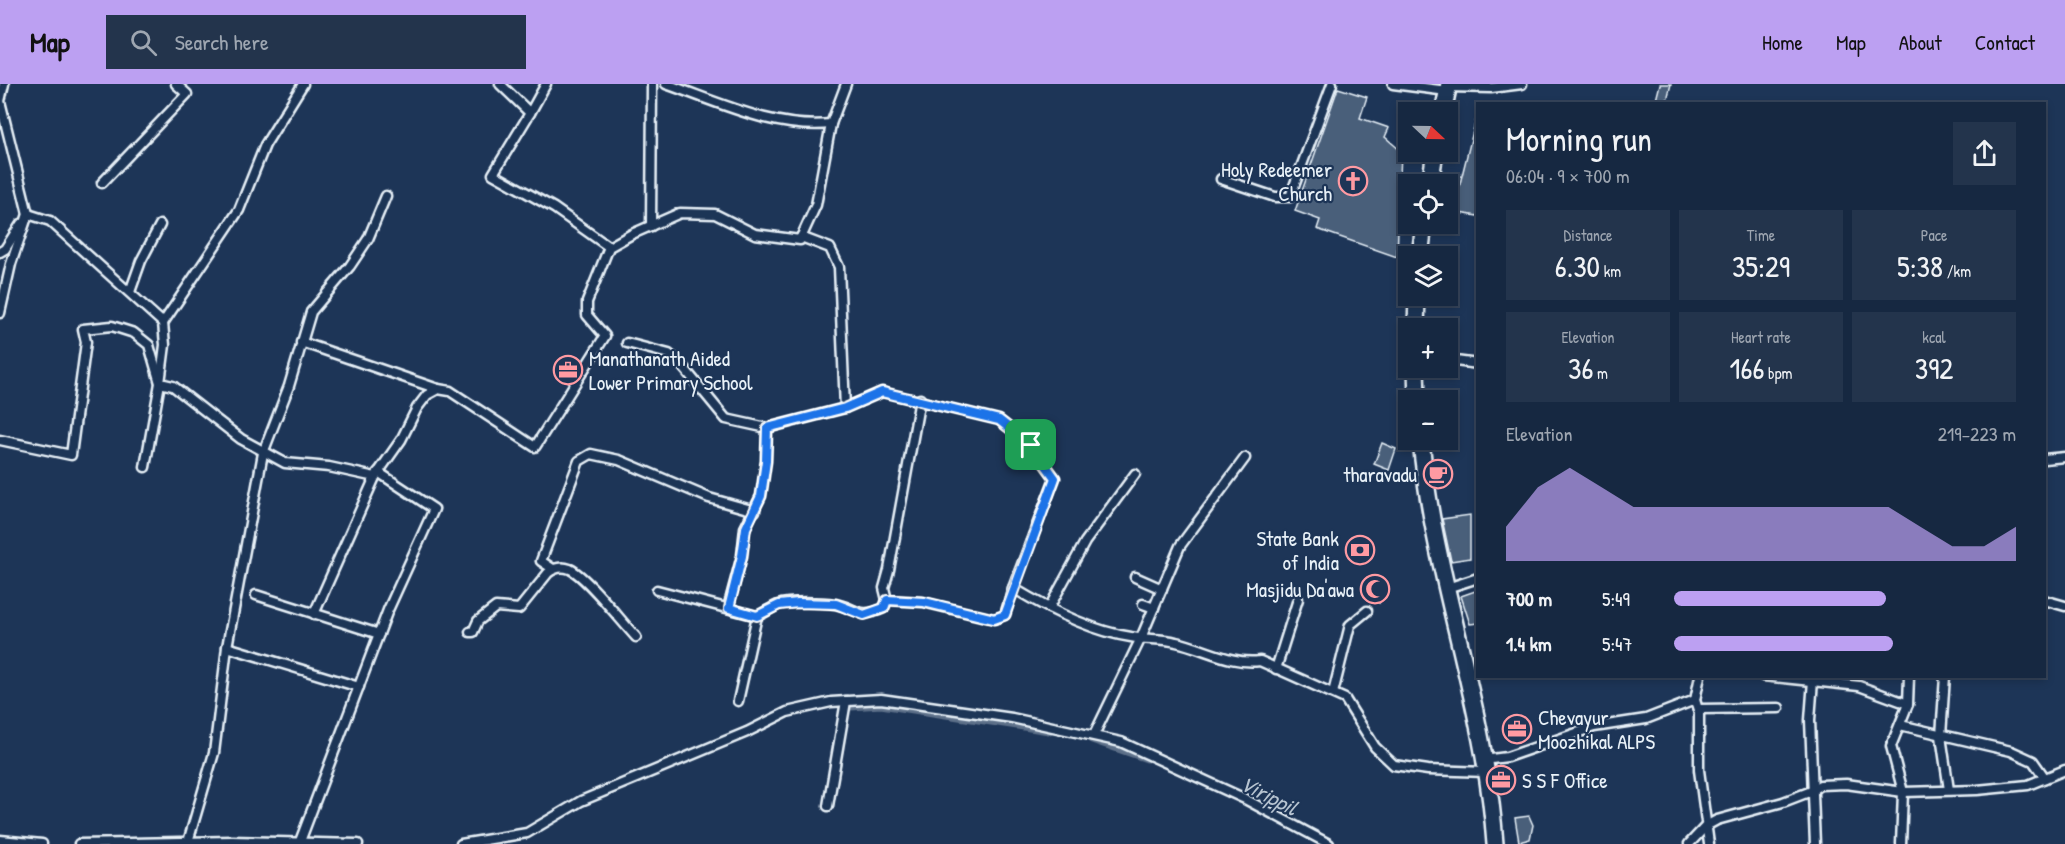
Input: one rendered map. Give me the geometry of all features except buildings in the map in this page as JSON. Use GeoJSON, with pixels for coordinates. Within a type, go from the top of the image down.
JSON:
{"type":"FeatureCollection","features":[{"type":"Feature","properties":{"kind":"highway"},"geometry":{"type":"LineString","coordinates":[[1423,450],[1447,588],[1485,766],[1495,844]]}},
{"type":"Feature","properties":{"kind":"street"},"geometry":{"type":"LineString","coordinates":[[0,313],[11,264],[28,214],[0,101],[4,84]]}},
{"type":"Feature","properties":{"kind":"street"},"geometry":{"type":"LineString","coordinates":[[102,183],[188,94],[176,84]]}},
{"type":"Feature","properties":{"kind":"street"},"geometry":{"type":"LineString","coordinates":[[145,467],[165,345],[163,323],[239,210],[265,145],[303,84]]}},
{"type":"Feature","properties":{"kind":"street"},"geometry":{"type":"LineString","coordinates":[[500,84],[530,113]]}},
{"type":"Feature","properties":{"kind":"street"},"geometry":{"type":"LineString","coordinates":[[546,84],[493,174],[554,208],[609,248]]}},
{"type":"Feature","properties":{"kind":"street"},"geometry":{"type":"LineString","coordinates":[[651,225],[652,84]]}},
{"type":"Feature","properties":{"kind":"street"},"geometry":{"type":"LineString","coordinates":[[666,84],[710,102],[805,126],[831,124]]}},
{"type":"Feature","properties":{"kind":"street"},"geometry":{"type":"LineString","coordinates":[[301,342],[438,389],[450,391],[535,447],[605,336],[587,315],[587,302],[609,248],[651,225],[680,213],[715,214],[755,234],[800,240],[816,206],[831,124],[846,84]]}},
{"type":"Feature","properties":{"kind":"street"},"geometry":{"type":"LineString","coordinates":[[1221,179],[1275,197],[1290,197],[1332,84]]}},
{"type":"Feature","properties":{"kind":"street"},"geometry":{"type":"LineString","coordinates":[[1393,84],[1448,88],[1491,88],[1522,84]]}},
{"type":"Feature","properties":{"kind":"street"},"geometry":{"type":"LineString","coordinates":[[188,842],[214,753],[227,647],[263,453],[289,386],[311,312],[350,266],[368,239],[387,196]]}},
{"type":"Feature","properties":{"kind":"street"},"geometry":{"type":"LineString","coordinates":[[0,252],[5,249],[28,214]]}},
{"type":"Feature","properties":{"kind":"street"},"geometry":{"type":"LineString","coordinates":[[28,214],[51,220],[163,323]]}},
{"type":"Feature","properties":{"kind":"street"},"geometry":{"type":"LineString","coordinates":[[130,292],[141,261],[159,225]]}},
{"type":"Feature","properties":{"kind":"street"},"geometry":{"type":"LineString","coordinates":[[801,237],[830,248],[839,267],[845,408]]}},
{"type":"Feature","properties":{"kind":"street"},"geometry":{"type":"LineString","coordinates":[[0,440],[71,455],[86,342],[83,329],[112,326],[134,333],[149,345],[160,383]]}},
{"type":"Feature","properties":{"kind":"street"},"geometry":{"type":"LineString","coordinates":[[627,343],[669,354],[679,362],[726,419],[767,428],[845,408],[882,392],[920,399],[999,420],[1031,445],[1055,478],[1005,615],[994,619],[924,602],[887,600]]}},
{"type":"Feature","properties":{"kind":"street"},"geometry":{"type":"LineString","coordinates":[[1458,361],[1476,364]]}},
{"type":"Feature","properties":{"kind":"street"},"geometry":{"type":"LineString","coordinates":[[160,383],[173,386],[218,423],[263,453],[285,463],[377,475],[434,509],[379,634],[299,843]]}},
{"type":"Feature","properties":{"kind":"street"},"geometry":{"type":"LineString","coordinates":[[314,614],[377,475],[401,440],[417,408],[427,395],[438,389]]}},
{"type":"Feature","properties":{"kind":"street"},"geometry":{"type":"LineString","coordinates":[[657,590],[757,616],[779,605],[798,603],[836,604],[864,615],[884,608],[887,600],[884,588],[920,399]]}},
{"type":"Feature","properties":{"kind":"street"},"geometry":{"type":"LineString","coordinates":[[729,608],[742,556],[746,528],[761,496],[766,461],[767,428]]}},
{"type":"Feature","properties":{"kind":"street"},"geometry":{"type":"LineString","coordinates":[[553,569],[541,561],[579,461],[591,454],[619,460],[709,498],[755,511]]}},
{"type":"Feature","properties":{"kind":"street"},"geometry":{"type":"LineString","coordinates":[[2046,459],[2065,457]]}},
{"type":"Feature","properties":{"kind":"street"},"geometry":{"type":"LineString","coordinates":[[1094,735],[1141,638],[1180,546],[1245,458]]}},
{"type":"Feature","properties":{"kind":"street"},"geometry":{"type":"LineString","coordinates":[[1048,608],[1085,542],[1135,474]]}},
{"type":"Feature","properties":{"kind":"street"},"geometry":{"type":"LineString","coordinates":[[470,632],[473,632],[478,621],[496,607],[519,609],[526,597],[534,592],[553,569],[562,567],[578,574],[636,637]]}},
{"type":"Feature","properties":{"kind":"street"},"geometry":{"type":"LineString","coordinates":[[1135,577],[1162,589]]}},
{"type":"Feature","properties":{"kind":"street"},"geometry":{"type":"LineString","coordinates":[[1447,588],[1476,579]]}},
{"type":"Feature","properties":{"kind":"street"},"geometry":{"type":"LineString","coordinates":[[1013,588],[1048,608],[1085,624],[1119,634],[1180,642],[1201,652],[1250,662],[1260,661],[1333,693],[1352,706],[1368,739],[1394,765],[1428,770],[1485,766],[1594,727],[1646,719],[1697,705],[1779,708]]}},
{"type":"Feature","properties":{"kind":"street"},"geometry":{"type":"LineString","coordinates":[[256,595],[379,634]]}},
{"type":"Feature","properties":{"kind":"street"},"geometry":{"type":"LineString","coordinates":[[1276,669],[1298,599]]}},
{"type":"Feature","properties":{"kind":"street"},"geometry":{"type":"LineString","coordinates":[[2046,601],[2065,606]]}},
{"type":"Feature","properties":{"kind":"street"},"geometry":{"type":"LineString","coordinates":[[1143,604],[1154,608]]}},
{"type":"Feature","properties":{"kind":"street"},"geometry":{"type":"LineString","coordinates":[[1333,693],[1350,625],[1367,611]]}},
{"type":"Feature","properties":{"kind":"street"},"geometry":{"type":"LineString","coordinates":[[738,701],[757,616]]}},
{"type":"Feature","properties":{"kind":"street"},"geometry":{"type":"LineString","coordinates":[[227,647],[359,687]]}},
{"type":"Feature","properties":{"kind":"street"},"geometry":{"type":"LineString","coordinates":[[1700,678],[1697,705],[1699,770],[1709,844]]}},
{"type":"Feature","properties":{"kind":"street"},"geometry":{"type":"LineString","coordinates":[[1788,678],[1859,686],[1908,704]]}},
{"type":"Feature","properties":{"kind":"street"},"geometry":{"type":"LineString","coordinates":[[1901,844],[1903,792],[1891,746],[1908,704],[1909,678]]}},
{"type":"Feature","properties":{"kind":"street"},"geometry":{"type":"LineString","coordinates":[[1945,678],[1941,736],[1949,790]]}},
{"type":"Feature","properties":{"kind":"street"},"geometry":{"type":"LineString","coordinates":[[1813,680],[1810,720],[1815,844]]}},
{"type":"Feature","properties":{"kind":"street"},"geometry":{"type":"LineString","coordinates":[[460,844],[527,834],[581,801],[747,732],[787,712],[846,701],[881,699],[1012,718],[1121,742],[1274,813],[1329,844]]}},
{"type":"Feature","properties":{"kind":"street"},"geometry":{"type":"LineString","coordinates":[[828,807],[846,701]]}},
{"type":"Feature","properties":{"kind":"street"},"geometry":{"type":"LineString","coordinates":[[1900,725],[2011,751],[2033,760],[2045,778]]}},
{"type":"Feature","properties":{"kind":"street"},"geometry":{"type":"LineString","coordinates":[[1689,844],[1706,826],[1739,812],[1809,792],[1814,787],[1846,784],[1903,792],[1997,789],[2028,784],[2065,770]]}},
{"type":"Feature","properties":{"kind":"street"},"geometry":{"type":"LineString","coordinates":[[0,840],[42,844]]}},
{"type":"Feature","properties":{"kind":"street"},"geometry":{"type":"LineString","coordinates":[[79,844],[188,842],[358,844]]}},
{"type":"Feature","properties":{"kind":"waterway"},"geometry":{"type":"LineString","coordinates":[[851,706],[881,704],[1049,730]]}},
{"type":"Feature","properties":{"kind":"waterway"},"geometry":{"type":"LineString","coordinates":[[1092,739],[1147,758]]}},
{"type":"Feature","properties":{"kind":"place","name":"Holy Redeemer Church"},"geometry":{"type":"Point","coordinates":[1353,181]}},
{"type":"Feature","properties":{"kind":"place","name":"Manathanath Aided Lower Primary School"},"geometry":{"type":"Point","coordinates":[568,370]}},
{"type":"Feature","properties":{"kind":"place","name":"tharavadu"},"geometry":{"type":"Point","coordinates":[1438,474]}},
{"type":"Feature","properties":{"kind":"place","name":"State Bank of India"},"geometry":{"type":"Point","coordinates":[1360,550]}},
{"type":"Feature","properties":{"kind":"place","name":"Masjidu Da'awa"},"geometry":{"type":"Point","coordinates":[1375,589]}},
{"type":"Feature","properties":{"kind":"place","name":"Chevayur Moozhikal ALPS"},"geometry":{"type":"Point","coordinates":[1517,729]}},
{"type":"Feature","properties":{"kind":"place","name":"S S F Office"},"geometry":{"type":"Point","coordinates":[1501,780]}},
{"type":"Feature","properties":{"kind":"route"},"geometry":{"type":"LineString","coordinates":[[882,392],[916,398],[999,420],[1031,445],[1055,478],[1005,615],[994,619],[924,602],[887,600],[884,608],[864,615],[836,604],[823,603],[779,605],[757,616],[729,608],[742,556],[746,528],[761,496],[766,461],[767,428],[845,408],[882,392]]}},
{"type":"Feature","properties":{"kind":"water label","name":"Virippil"},"geometry":{"type":"Point","coordinates":[1269,795]}}]}
